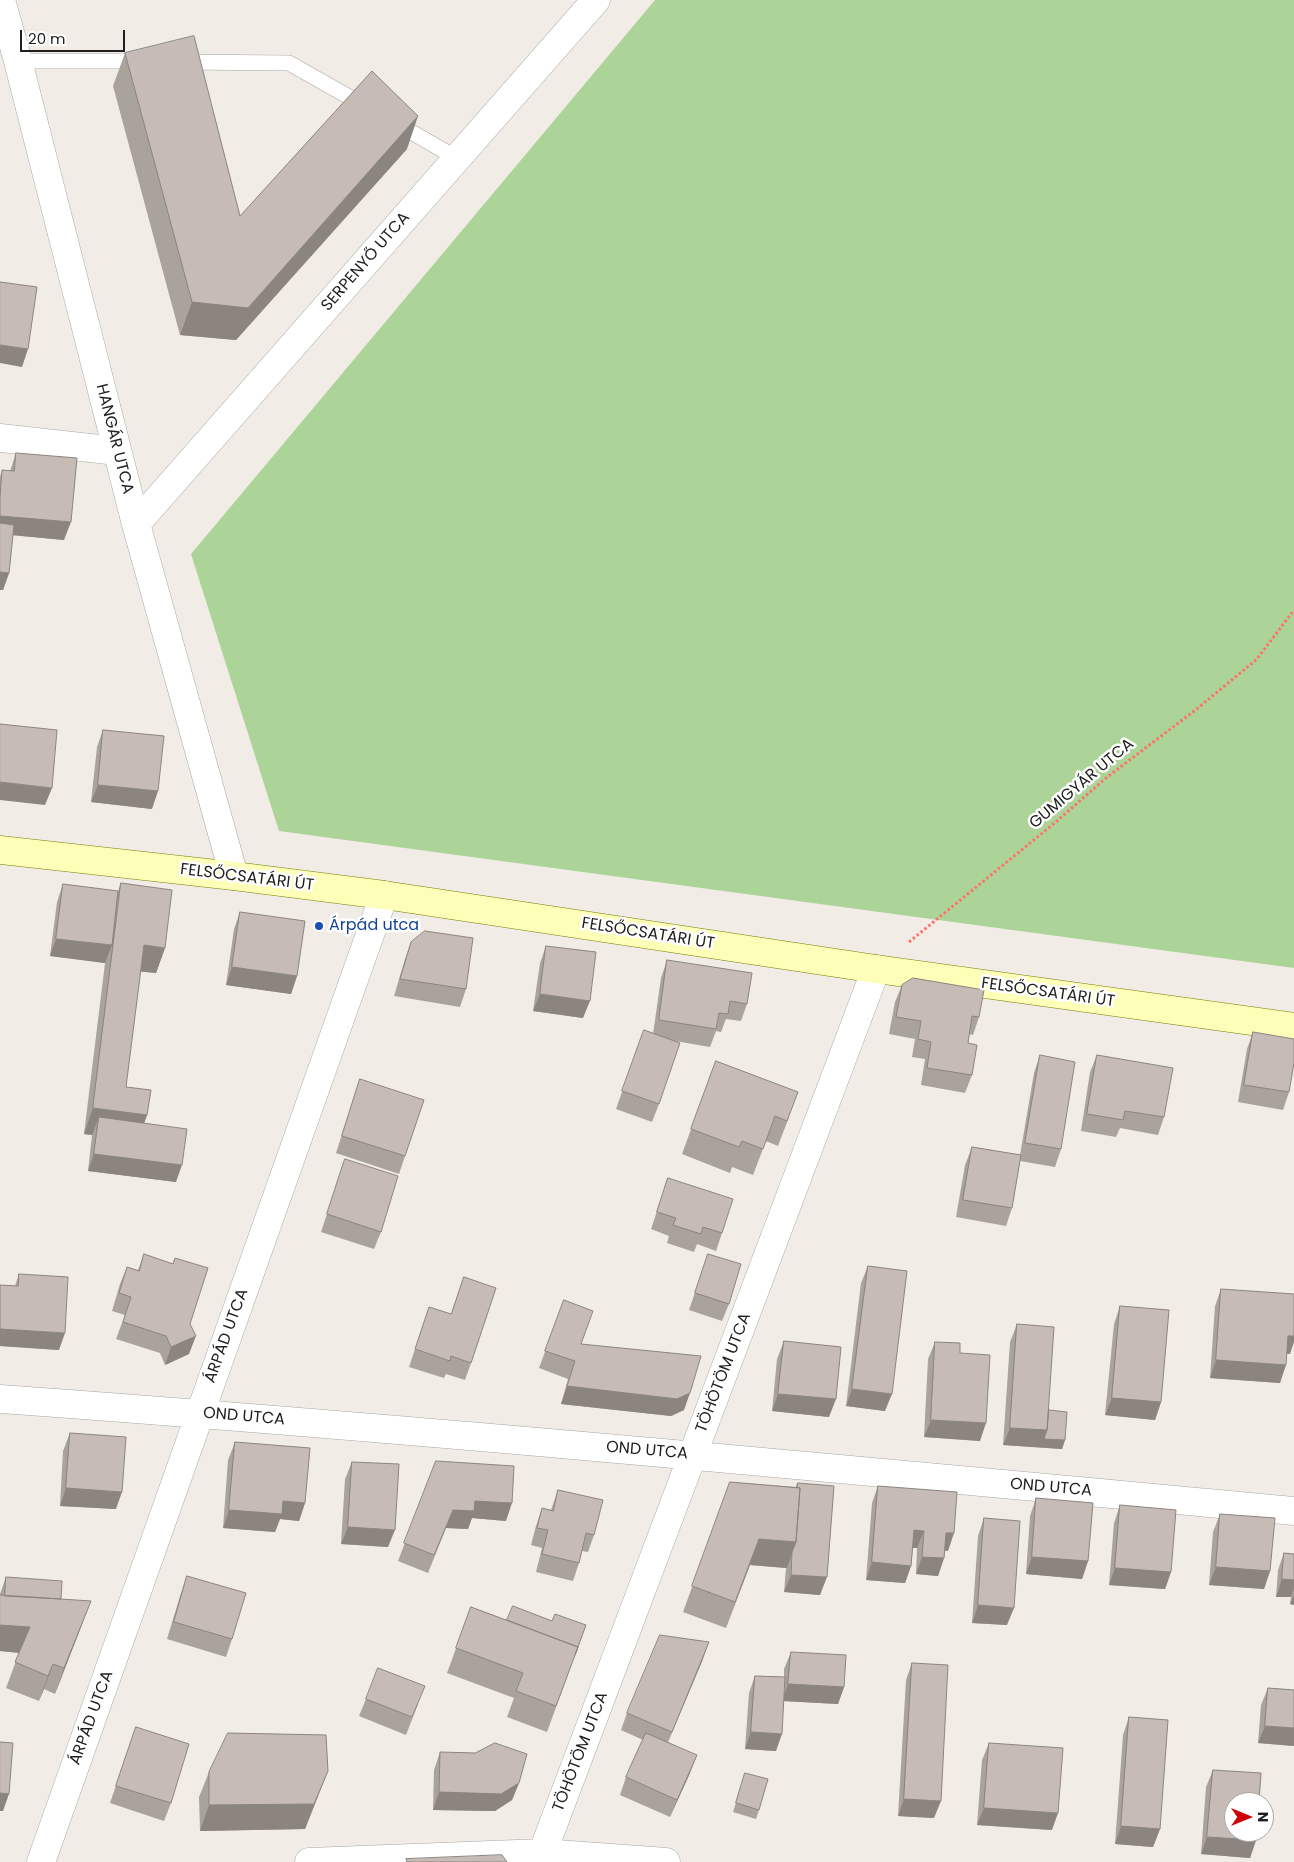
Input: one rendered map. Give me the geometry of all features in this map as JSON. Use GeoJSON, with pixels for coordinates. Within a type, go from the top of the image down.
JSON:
{"type":"FeatureCollection","features":[{"type":"Feature","properties":{"kind":"street","name":"HANGÁR UTCA"},"geometry":{"type":"LineString","coordinates":[[1,0],[136,524],[234,876]]}},
{"type":"Feature","properties":{"kind":"street","name":"SERPENYŐ UTCA"},"geometry":{"type":"LineString","coordinates":[[136,524],[596,0]]}},
{"type":"Feature","properties":{"kind":"street"},"geometry":{"type":"LineString","coordinates":[[0,438],[117,451]]}},
{"type":"Feature","properties":{"kind":"street","name":"FELSŐCSATÁRI ÚT"},"geometry":{"type":"LineString","coordinates":[[0,850],[384,895],[876,969],[1294,1027]]}},
{"type":"Feature","properties":{"kind":"street","name":"ÁRPÁD UTCA"},"geometry":{"type":"LineString","coordinates":[[41,1862],[384,895]]}},
{"type":"Feature","properties":{"kind":"street","name":"TÖHÖTÖM UTCA"},"geometry":{"type":"LineString","coordinates":[[541,1857],[876,969]]}},
{"type":"Feature","properties":{"kind":"street","name":"OND UTCA"},"geometry":{"type":"LineString","coordinates":[[0,1399],[693,1455],[1294,1511]]}},
{"type":"Feature","properties":{"kind":"street"},"geometry":{"type":"LineString","coordinates":[[309,1862],[541,1857],[666,1862]]}},
{"type":"Feature","properties":{"kind":"lane"},"geometry":{"type":"LineString","coordinates":[[18,60],[289,63],[458,159]]}},
{"type":"Feature","properties":{"kind":"path","name":"GUMIGYÁR UTCA"},"geometry":{"type":"LineString","coordinates":[[876,969],[1058,821],[1106,778],[1198,708],[1256,659],[1294,610]]}},
{"type":"Feature","properties":{"kind":"green space"},"geometry":{"type":"Polygon","coordinates":[[[655,0],[1294,0],[1294,968],[279,831],[191,554],[655,0]]]}},
{"type":"Feature","properties":{"kind":"building"},"geometry":{"type":"Polygon","coordinates":[[[194,36],[240,216],[372,71],[418,116],[248,308],[192,302],[125,53],[194,36]]]}},
{"type":"Feature","properties":{"kind":"building"},"geometry":{"type":"Polygon","coordinates":[[[0,282],[37,287],[28,349],[0,345],[0,282]]]}},
{"type":"Feature","properties":{"kind":"building"},"geometry":{"type":"Polygon","coordinates":[[[16,453],[77,458],[71,522],[0,516],[2,470],[14,471],[16,453]]]}},
{"type":"Feature","properties":{"kind":"building"},"geometry":{"type":"Polygon","coordinates":[[[0,523],[14,525],[9,573],[0,572],[0,523]]]}},
{"type":"Feature","properties":{"kind":"building"},"geometry":{"type":"Polygon","coordinates":[[[0,724],[57,730],[52,788],[0,782],[0,724]]]}},
{"type":"Feature","properties":{"kind":"building"},"geometry":{"type":"Polygon","coordinates":[[[103,730],[164,736],[158,791],[98,785],[103,730]]]}},
{"type":"Feature","properties":{"kind":"building"},"geometry":{"type":"Polygon","coordinates":[[[121,883],[172,890],[165,948],[144,945],[126,1087],[151,1090],[147,1115],[93,1108],[121,883]]]}},
{"type":"Feature","properties":{"kind":"building"},"geometry":{"type":"Polygon","coordinates":[[[63,884],[118,891],[112,945],[56,939],[63,884]]]}},
{"type":"Feature","properties":{"kind":"building"},"geometry":{"type":"Polygon","coordinates":[[[240,912],[305,921],[297,976],[232,967],[240,912]]]}},
{"type":"Feature","properties":{"kind":"building"},"geometry":{"type":"Polygon","coordinates":[[[425,931],[473,938],[466,989],[400,979],[411,942],[425,931]]]}},
{"type":"Feature","properties":{"kind":"building"},"geometry":{"type":"Polygon","coordinates":[[[546,946],[596,952],[590,1001],[540,994],[546,946]]]}},
{"type":"Feature","properties":{"kind":"building"},"geometry":{"type":"Polygon","coordinates":[[[667,960],[752,973],[747,1004],[730,1001],[728,1014],[719,1013],[716,1029],[659,1020],[667,960]]]}},
{"type":"Feature","properties":{"kind":"building"},"geometry":{"type":"Polygon","coordinates":[[[913,978],[984,990],[979,1017],[972,1016],[968,1043],[977,1045],[972,1075],[927,1068],[931,1042],[918,1039],[921,1021],[896,1017],[902,985],[913,978]]]}},
{"type":"Feature","properties":{"kind":"building"},"geometry":{"type":"Polygon","coordinates":[[[644,1030],[680,1043],[659,1104],[622,1091],[644,1030]]]}},
{"type":"Feature","properties":{"kind":"building"},"geometry":{"type":"Polygon","coordinates":[[[1253,1032],[1294,1039],[1294,1063],[1289,1092],[1244,1085],[1253,1032]]]}},
{"type":"Feature","properties":{"kind":"building"},"geometry":{"type":"Polygon","coordinates":[[[1040,1055],[1075,1062],[1061,1149],[1025,1143],[1040,1055]]]}},
{"type":"Feature","properties":{"kind":"building"},"geometry":{"type":"Polygon","coordinates":[[[1097,1055],[1173,1068],[1164,1117],[1125,1111],[1123,1120],[1087,1114],[1097,1055]]]}},
{"type":"Feature","properties":{"kind":"building"},"geometry":{"type":"Polygon","coordinates":[[[716,1061],[798,1092],[787,1121],[775,1116],[763,1149],[742,1141],[739,1147],[691,1129],[716,1061]]]}},
{"type":"Feature","properties":{"kind":"building"},"geometry":{"type":"Polygon","coordinates":[[[360,1079],[424,1100],[405,1156],[342,1136],[360,1079]]]}},
{"type":"Feature","properties":{"kind":"building"},"geometry":{"type":"Polygon","coordinates":[[[99,1117],[187,1129],[182,1165],[94,1154],[99,1117]]]}},
{"type":"Feature","properties":{"kind":"building"},"geometry":{"type":"Polygon","coordinates":[[[972,1147],[1021,1155],[1012,1208],[963,1200],[972,1147]]]}},
{"type":"Feature","properties":{"kind":"building"},"geometry":{"type":"Polygon","coordinates":[[[345,1159],[398,1176],[381,1232],[327,1214],[345,1159]]]}},
{"type":"Feature","properties":{"kind":"building"},"geometry":{"type":"Polygon","coordinates":[[[668,1178],[733,1199],[722,1233],[703,1227],[701,1234],[673,1225],[676,1218],[657,1212],[668,1178]]]}},
{"type":"Feature","properties":{"kind":"building"},"geometry":{"type":"Polygon","coordinates":[[[144,1254],[173,1264],[175,1258],[208,1268],[190,1324],[196,1336],[171,1347],[166,1336],[123,1322],[131,1297],[119,1293],[127,1267],[139,1271],[144,1254]]]}},
{"type":"Feature","properties":{"kind":"building"},"geometry":{"type":"Polygon","coordinates":[[[708,1254],[741,1264],[729,1304],[695,1293],[708,1254]]]}},
{"type":"Feature","properties":{"kind":"building"},"geometry":{"type":"Polygon","coordinates":[[[868,1266],[907,1271],[892,1394],[852,1389],[868,1266]]]}},
{"type":"Feature","properties":{"kind":"building"},"geometry":{"type":"Polygon","coordinates":[[[19,1274],[68,1277],[65,1333],[0,1329],[0,1285],[18,1286],[19,1274]]]}},
{"type":"Feature","properties":{"kind":"building"},"geometry":{"type":"Polygon","coordinates":[[[464,1277],[496,1288],[471,1363],[451,1356],[450,1361],[415,1349],[429,1307],[451,1314],[464,1277]]]}},
{"type":"Feature","properties":{"kind":"building"},"geometry":{"type":"Polygon","coordinates":[[[1221,1289],[1294,1294],[1294,1336],[1288,1336],[1286,1365],[1216,1360],[1221,1289]]]}},
{"type":"Feature","properties":{"kind":"building"},"geometry":{"type":"Polygon","coordinates":[[[564,1300],[593,1311],[581,1344],[701,1356],[690,1393],[677,1399],[567,1386],[575,1361],[545,1351],[564,1300]]]}},
{"type":"Feature","properties":{"kind":"building"},"geometry":{"type":"Polygon","coordinates":[[[1120,1306],[1169,1310],[1161,1402],[1112,1398],[1120,1306]]]}},
{"type":"Feature","properties":{"kind":"building"},"geometry":{"type":"Polygon","coordinates":[[[1017,1324],[1054,1327],[1047,1430],[1010,1428],[1017,1324]]]}},
{"type":"Feature","properties":{"kind":"building"},"geometry":{"type":"Polygon","coordinates":[[[784,1341],[841,1347],[836,1399],[778,1394],[784,1341]]]}},
{"type":"Feature","properties":{"kind":"building"},"geometry":{"type":"Polygon","coordinates":[[[935,1342],[960,1343],[960,1353],[990,1355],[986,1423],[931,1420],[935,1342]]]}},
{"type":"Feature","properties":{"kind":"building"},"geometry":{"type":"Polygon","coordinates":[[[1049,1410],[1067,1412],[1065,1440],[1044,1439],[1049,1410]]]}},
{"type":"Feature","properties":{"kind":"building"},"geometry":{"type":"Polygon","coordinates":[[[70,1433],[126,1437],[122,1492],[66,1488],[70,1433]]]}},
{"type":"Feature","properties":{"kind":"building"},"geometry":{"type":"Polygon","coordinates":[[[235,1442],[310,1448],[305,1503],[283,1501],[282,1514],[229,1510],[235,1442]]]}},
{"type":"Feature","properties":{"kind":"building"},"geometry":{"type":"Polygon","coordinates":[[[436,1461],[514,1466],[512,1503],[475,1501],[474,1511],[453,1510],[434,1555],[404,1543],[436,1461]]]}},
{"type":"Feature","properties":{"kind":"building"},"geometry":{"type":"Polygon","coordinates":[[[352,1462],[399,1464],[395,1530],[348,1527],[352,1462]]]}},
{"type":"Feature","properties":{"kind":"building"},"geometry":{"type":"Polygon","coordinates":[[[730,1482],[800,1488],[796,1542],[759,1539],[735,1602],[692,1586],[730,1482]]]}},
{"type":"Feature","properties":{"kind":"building"},"geometry":{"type":"Polygon","coordinates":[[[798,1483],[834,1486],[827,1577],[791,1575],[792,1552],[796,1542],[800,1488],[797,1487],[798,1483]]]}},
{"type":"Feature","properties":{"kind":"building"},"geometry":{"type":"Polygon","coordinates":[[[878,1486],[957,1492],[954,1533],[946,1533],[944,1558],[922,1557],[924,1531],[914,1530],[911,1566],[872,1562],[878,1486]]]}},
{"type":"Feature","properties":{"kind":"building"},"geometry":{"type":"Polygon","coordinates":[[[558,1490],[603,1500],[594,1535],[586,1533],[579,1563],[542,1554],[548,1530],[537,1528],[542,1508],[553,1511],[558,1490]]]}},
{"type":"Feature","properties":{"kind":"building"},"geometry":{"type":"Polygon","coordinates":[[[1036,1498],[1093,1503],[1088,1561],[1032,1557],[1036,1498]]]}},
{"type":"Feature","properties":{"kind":"building"},"geometry":{"type":"Polygon","coordinates":[[[1120,1505],[1176,1510],[1171,1572],[1115,1568],[1120,1505]]]}},
{"type":"Feature","properties":{"kind":"building"},"geometry":{"type":"Polygon","coordinates":[[[1220,1514],[1275,1518],[1270,1571],[1216,1567],[1220,1514]]]}},
{"type":"Feature","properties":{"kind":"building"},"geometry":{"type":"Polygon","coordinates":[[[984,1518],[1020,1521],[1014,1608],[978,1605],[984,1518]]]}},
{"type":"Feature","properties":{"kind":"building"},"geometry":{"type":"Polygon","coordinates":[[[1284,1553],[1294,1554],[1294,1580],[1282,1579],[1284,1553]]]}},
{"type":"Feature","properties":{"kind":"building"},"geometry":{"type":"Polygon","coordinates":[[[187,1576],[246,1593],[232,1639],[174,1622],[187,1576]]]}},
{"type":"Feature","properties":{"kind":"building"},"geometry":{"type":"Polygon","coordinates":[[[6,1577],[62,1581],[61,1599],[5,1596],[6,1577]]]}},
{"type":"Feature","properties":{"kind":"building"},"geometry":{"type":"Polygon","coordinates":[[[0,1595],[91,1601],[64,1668],[53,1664],[48,1676],[15,1662],[30,1627],[0,1625],[0,1595]]]}},
{"type":"Feature","properties":{"kind":"building"},"geometry":{"type":"Polygon","coordinates":[[[513,1606],[552,1621],[555,1614],[586,1625],[578,1647],[507,1620],[513,1606]]]}},
{"type":"Feature","properties":{"kind":"building"},"geometry":{"type":"Polygon","coordinates":[[[471,1607],[578,1647],[556,1706],[516,1691],[523,1673],[456,1648],[471,1607]]]}},
{"type":"Feature","properties":{"kind":"building"},"geometry":{"type":"Polygon","coordinates":[[[660,1635],[709,1642],[672,1732],[627,1713],[660,1635]]]}},
{"type":"Feature","properties":{"kind":"building"},"geometry":{"type":"Polygon","coordinates":[[[791,1652],[846,1655],[844,1687],[788,1684],[791,1652]]]}},
{"type":"Feature","properties":{"kind":"building"},"geometry":{"type":"Polygon","coordinates":[[[912,1663],[948,1665],[941,1801],[904,1799],[912,1663]]]}},
{"type":"Feature","properties":{"kind":"building"},"geometry":{"type":"Polygon","coordinates":[[[378,1668],[425,1686],[412,1717],[366,1699],[378,1668]]]}},
{"type":"Feature","properties":{"kind":"building"},"geometry":{"type":"Polygon","coordinates":[[[755,1676],[785,1677],[782,1734],[751,1732],[755,1676]]]}},
{"type":"Feature","properties":{"kind":"building"},"geometry":{"type":"Polygon","coordinates":[[[1268,1688],[1294,1690],[1294,1728],[1265,1726],[1268,1688]]]}},
{"type":"Feature","properties":{"kind":"building"},"geometry":{"type":"Polygon","coordinates":[[[1129,1717],[1168,1720],[1160,1829],[1121,1826],[1129,1717]]]}},
{"type":"Feature","properties":{"kind":"building"},"geometry":{"type":"Polygon","coordinates":[[[136,1727],[189,1744],[171,1803],[116,1786],[136,1727]]]}},
{"type":"Feature","properties":{"kind":"building"},"geometry":{"type":"Polygon","coordinates":[[[228,1733],[326,1735],[328,1771],[314,1804],[209,1805],[209,1772],[228,1733]]]}},
{"type":"Feature","properties":{"kind":"building"},"geometry":{"type":"Polygon","coordinates":[[[646,1733],[697,1755],[677,1800],[626,1777],[646,1733]]]}},
{"type":"Feature","properties":{"kind":"building"},"geometry":{"type":"Polygon","coordinates":[[[0,1742],[13,1743],[9,1794],[0,1793],[0,1742]]]}},
{"type":"Feature","properties":{"kind":"building"},"geometry":{"type":"Polygon","coordinates":[[[495,1743],[527,1754],[519,1783],[501,1794],[439,1792],[440,1752],[475,1753],[495,1743]]]}},
{"type":"Feature","properties":{"kind":"building"},"geometry":{"type":"Polygon","coordinates":[[[989,1743],[1063,1748],[1058,1813],[984,1808],[989,1743]]]}},
{"type":"Feature","properties":{"kind":"building"},"geometry":{"type":"Polygon","coordinates":[[[1213,1770],[1261,1773],[1260,1792],[1224,1792],[1224,1838],[1207,1837],[1213,1770]]]}},
{"type":"Feature","properties":{"kind":"building"},"geometry":{"type":"Polygon","coordinates":[[[745,1773],[768,1779],[759,1810],[736,1803],[745,1773]]]}},
{"type":"Feature","properties":{"kind":"building"},"geometry":{"type":"Polygon","coordinates":[[[502,1855],[507,1862],[407,1862],[406,1859],[502,1855]]]}},
{"type":"Feature","properties":{"kind":"place","name":"Árpád utca"},"geometry":{"type":"Point","coordinates":[319,926]}}]}
